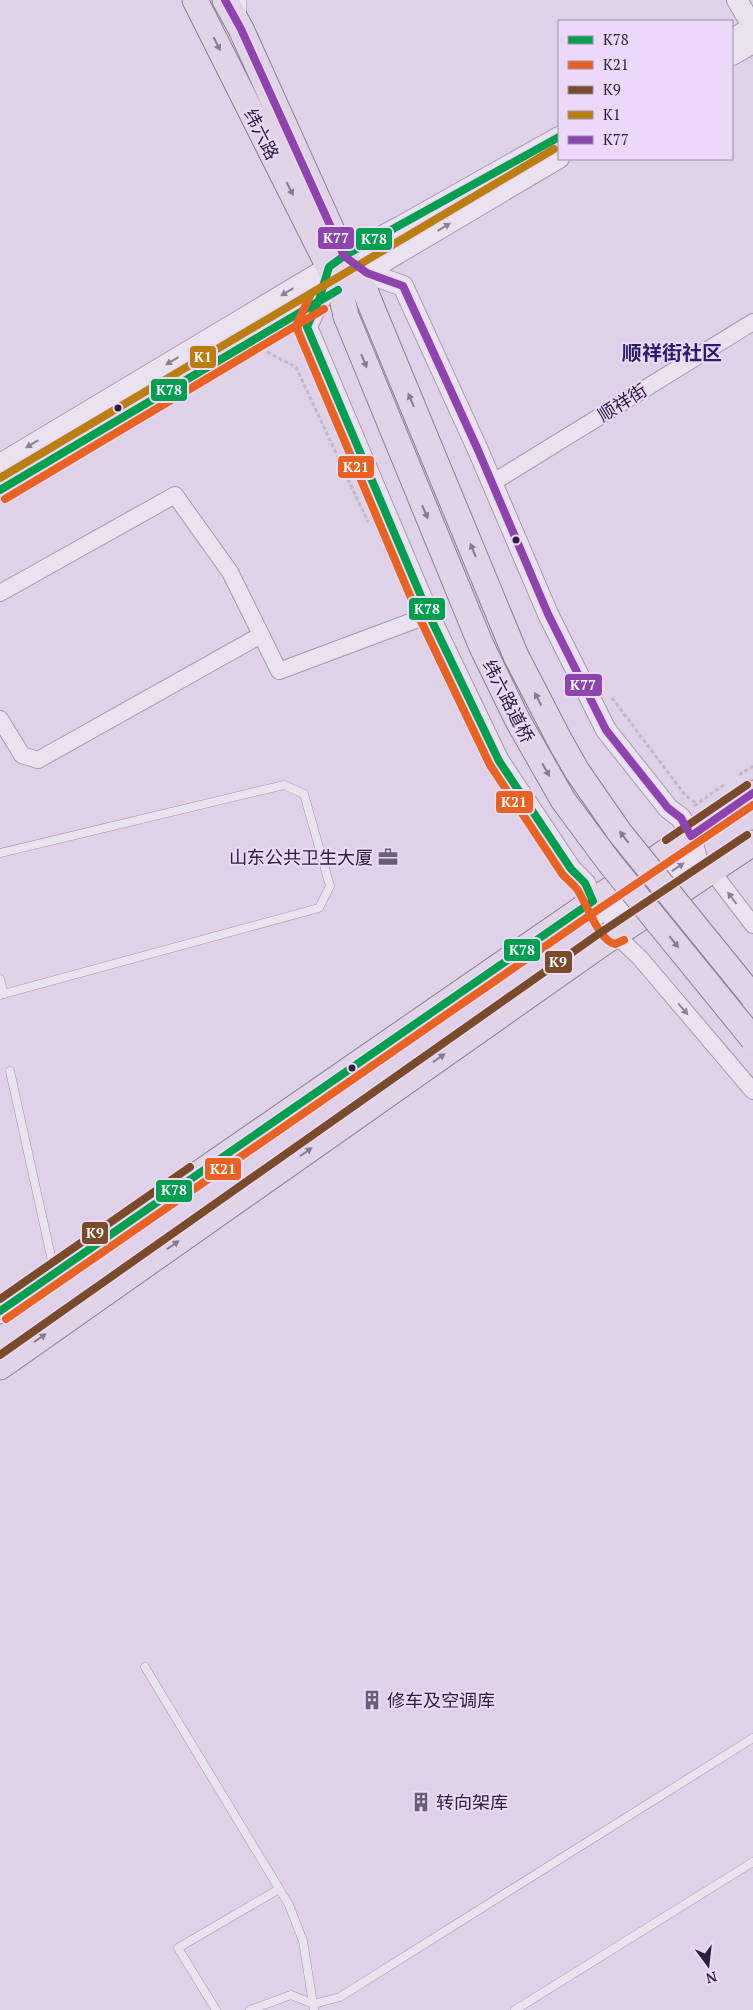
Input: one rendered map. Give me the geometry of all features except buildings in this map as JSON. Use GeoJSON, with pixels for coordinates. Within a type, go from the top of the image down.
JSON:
{"type":"FeatureCollection","features":[{"type":"Feature","properties":{"kind":"main road","name":"纬六路"},"geometry":{"type":"LineString","coordinates":[[195,0],[337,262]]}},
{"type":"Feature","properties":{"kind":"main road","name":"纬六路"},"geometry":{"type":"LineString","coordinates":[[225,0],[241,29],[346,285],[346,316]]}},
{"type":"Feature","properties":{"kind":"main road","name":"纬六路"},"geometry":{"type":"LineString","coordinates":[[346,285],[365,290],[370,303]]}},
{"type":"Feature","properties":{"kind":"main road","name":"纬六路道桥"},"geometry":{"type":"LineString","coordinates":[[370,303],[516,656],[560,741],[577,771],[620,832],[753,998]]}},
{"type":"Feature","properties":{"kind":"main road","name":"纬六路道桥"},"geometry":{"type":"LineString","coordinates":[[346,316],[481,644],[518,721],[558,792],[608,862],[753,1039]]}},
{"type":"Feature","properties":{"kind":"main road"},"geometry":{"type":"LineString","coordinates":[[0,1311],[592,901],[753,793]]}},
{"type":"Feature","properties":{"kind":"main road"},"geometry":{"type":"LineString","coordinates":[[0,1366],[615,934],[753,842]]}},
{"type":"Feature","properties":{"kind":"street"},"geometry":{"type":"LineString","coordinates":[[733,38],[753,27],[737,0]]}},
{"type":"Feature","properties":{"kind":"street"},"geometry":{"type":"LineString","coordinates":[[733,54],[753,43]]}},
{"type":"Feature","properties":{"kind":"street"},"geometry":{"type":"LineString","coordinates":[[0,464],[337,262],[558,137]]}},
{"type":"Feature","properties":{"kind":"street"},"geometry":{"type":"LineString","coordinates":[[0,490],[558,159]]}},
{"type":"Feature","properties":{"kind":"street"},"geometry":{"type":"LineString","coordinates":[[615,934],[613,911],[696,855],[699,830],[668,808],[606,730],[548,614],[492,483],[403,286],[346,285],[307,327],[429,615],[499,761],[572,869],[585,882],[592,901],[615,934],[640,958],[753,1091]]}},
{"type":"Feature","properties":{"kind":"street","name":"顺祥街"},"geometry":{"type":"LineString","coordinates":[[492,483],[753,322]]}},
{"type":"Feature","properties":{"kind":"street"},"geometry":{"type":"LineString","coordinates":[[0,593],[174,495],[230,572],[279,671],[429,615]]}},
{"type":"Feature","properties":{"kind":"street"},"geometry":{"type":"LineString","coordinates":[[0,719],[22,755],[38,760],[261,635]]}},
{"type":"Feature","properties":{"kind":"street"},"geometry":{"type":"LineString","coordinates":[[711,870],[753,925]]}},
{"type":"Feature","properties":{"kind":"lane"},"geometry":{"type":"LineString","coordinates":[[241,29],[242,0]]}},
{"type":"Feature","properties":{"kind":"lane"},"geometry":{"type":"LineString","coordinates":[[0,854],[284,785],[304,794],[330,886],[319,908],[2,995],[0,980]]}},
{"type":"Feature","properties":{"kind":"lane"},"geometry":{"type":"LineString","coordinates":[[10,1071],[54,1272]]}},
{"type":"Feature","properties":{"kind":"lane"},"geometry":{"type":"LineString","coordinates":[[145,1667],[289,1905],[303,1941],[314,2007]]}},
{"type":"Feature","properties":{"kind":"lane"},"geometry":{"type":"LineString","coordinates":[[250,2010],[291,1995],[314,2007],[340,1997],[753,1738]]}},
{"type":"Feature","properties":{"kind":"lane"},"geometry":{"type":"LineString","coordinates":[[516,2010],[753,1862]]}},
{"type":"Feature","properties":{"kind":"lane"},"geometry":{"type":"LineString","coordinates":[[216,2010],[178,1948],[279,1889]]}},
{"type":"Feature","properties":{"kind":"path"},"geometry":{"type":"LineString","coordinates":[[609,694],[685,795],[697,804],[699,830]]}},
{"type":"Feature","properties":{"kind":"transit line","name":"K77"},"geometry":{"type":"LineString","coordinates":[[225,0],[241,29],[344,256],[367,273],[403,286],[478,450],[548,614],[606,730],[668,808],[681,818],[691,836],[753,793]]}},
{"type":"Feature","properties":{"kind":"transit line","name":"K78"},"geometry":{"type":"LineString","coordinates":[[0,1311],[593,901],[585,883],[571,869],[499,761],[429,615],[307,327],[319,300],[329,267],[344,256],[558,138]]}},
{"type":"Feature","properties":{"kind":"transit line","name":"K1"},"geometry":{"type":"LineString","coordinates":[[0,478],[554,149]]}},
{"type":"Feature","properties":{"kind":"transit line","name":"K78"},"geometry":{"type":"LineString","coordinates":[[0,490],[338,290]]}},
{"type":"Feature","properties":{"kind":"transit line","name":"K21"},"geometry":{"type":"LineString","coordinates":[[310,296],[297,324],[298,331],[420,619],[490,765],[563,875],[581,895],[598,929],[609,941],[615,944],[624,940]]}},
{"type":"Feature","properties":{"kind":"transit line","name":"K21"},"geometry":{"type":"LineString","coordinates":[[5,499],[324,309]]}},
{"type":"Feature","properties":{"kind":"transit line","name":"K9"},"geometry":{"type":"LineString","coordinates":[[666,840],[747,785]]}},
{"type":"Feature","properties":{"kind":"transit line","name":"K21"},"geometry":{"type":"LineString","coordinates":[[6,1319],[599,909],[753,805]]}},
{"type":"Feature","properties":{"kind":"transit line","name":"K9"},"geometry":{"type":"LineString","coordinates":[[0,1355],[597,935],[747,835]]}},
{"type":"Feature","properties":{"kind":"transit line","name":"K9"},"geometry":{"type":"LineString","coordinates":[[0,1299],[190,1167]]}},
{"type":"Feature","properties":{"kind":"place","name":"山东公共卫生大厦"},"geometry":{"type":"Point","coordinates":[388,857]}},
{"type":"Feature","properties":{"kind":"place","name":"修车及空调库"},"geometry":{"type":"Point","coordinates":[372,1700]}},
{"type":"Feature","properties":{"kind":"place","name":"转向架库"},"geometry":{"type":"Point","coordinates":[421,1802]}},
{"type":"Feature","properties":{"kind":"district","name":"顺祥街社区"},"geometry":{"type":"Point","coordinates":[672,352]}}]}
